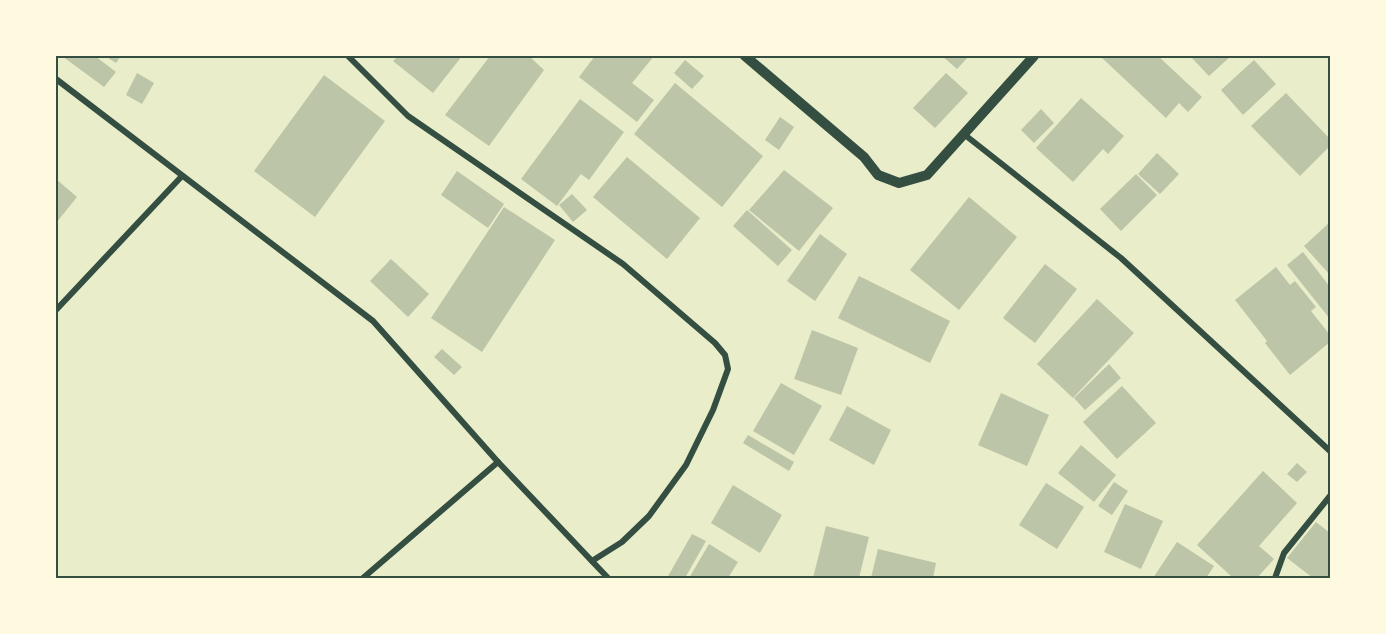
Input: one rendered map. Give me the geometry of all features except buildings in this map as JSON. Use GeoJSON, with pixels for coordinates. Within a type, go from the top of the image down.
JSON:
{"type":"FeatureCollection","features":[{"type":"Feature","properties":{"kind":"street"},"geometry":{"type":"LineString","coordinates":[[348,56],[408,116],[623,264],[715,343],[725,356],[728,369],[713,410],[686,465],[649,516],[622,542],[592,561]]}},
{"type":"Feature","properties":{"kind":"street"},"geometry":{"type":"LineString","coordinates":[[745,56],[864,157],[878,175],[899,183],[927,176],[1034,56]]}},
{"type":"Feature","properties":{"kind":"street"},"geometry":{"type":"LineString","coordinates":[[56,79],[373,321],[498,462],[608,579]]}},
{"type":"Feature","properties":{"kind":"street"},"geometry":{"type":"LineString","coordinates":[[965,135],[1121,258],[1330,451]]}},
{"type":"Feature","properties":{"kind":"street"},"geometry":{"type":"LineString","coordinates":[[56,310],[182,176]]}},
{"type":"Feature","properties":{"kind":"street"},"geometry":{"type":"LineString","coordinates":[[363,579],[498,462]]}},
{"type":"Feature","properties":{"kind":"street"},"geometry":{"type":"LineString","coordinates":[[1275,579],[1284,553],[1330,496]]}}]}
